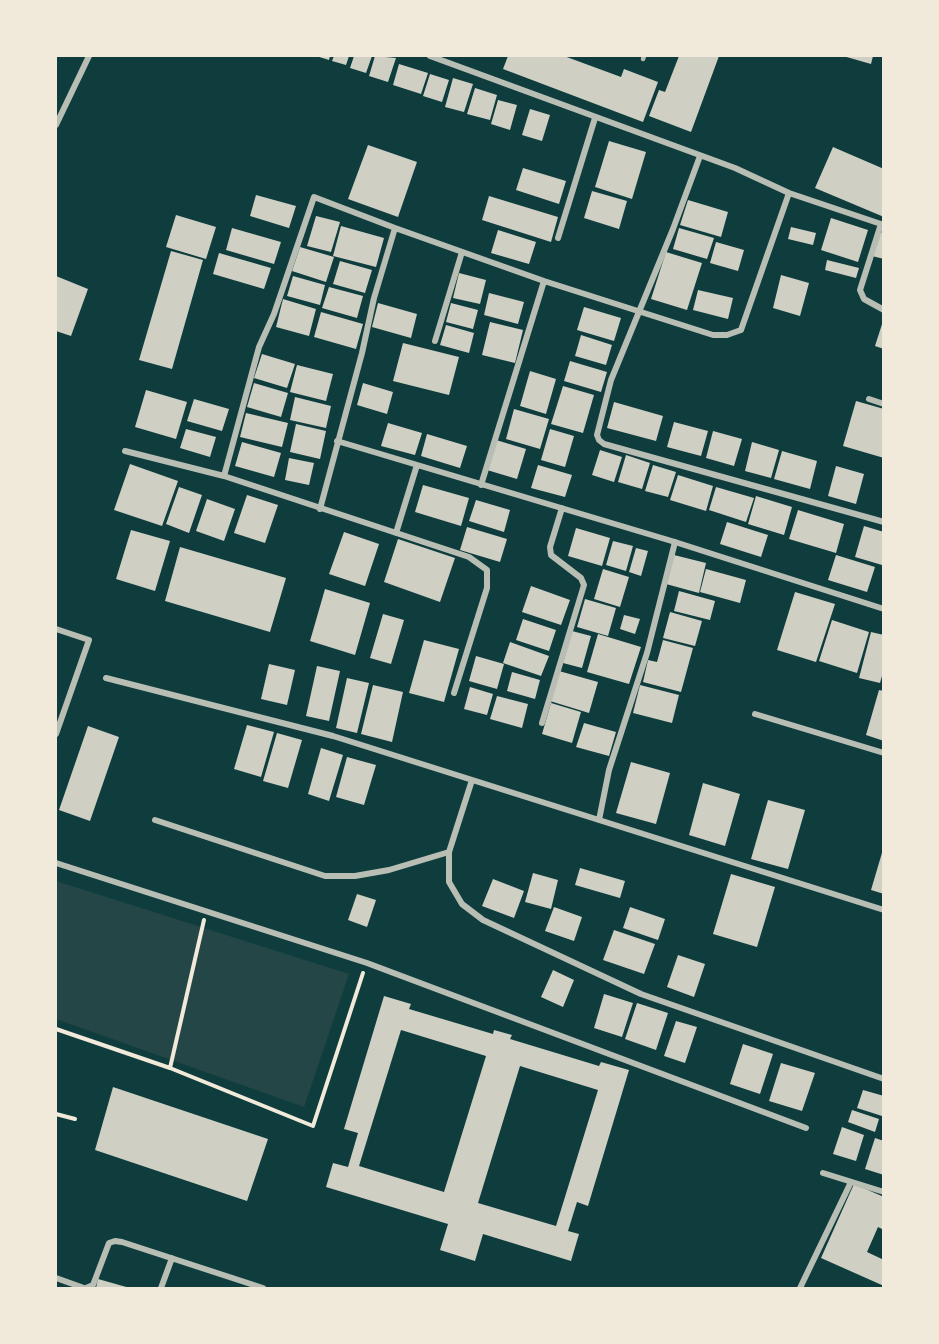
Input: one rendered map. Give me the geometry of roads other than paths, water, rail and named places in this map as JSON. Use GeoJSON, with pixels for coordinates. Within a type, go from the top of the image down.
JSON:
{"type":"FeatureCollection","features":[{"type":"Feature","properties":{"kind":"street"},"geometry":{"type":"LineString","coordinates":[[56,125],[89,56]]}},
{"type":"Feature","properties":{"kind":"street"},"geometry":{"type":"LineString","coordinates":[[430,56],[735,168],[789,193],[882,225],[860,290],[864,298],[884,310]]}},
{"type":"Feature","properties":{"kind":"street"},"geometry":{"type":"LineString","coordinates":[[558,238],[595,118]]}},
{"type":"Feature","properties":{"kind":"street"},"geometry":{"type":"LineString","coordinates":[[700,156],[673,229],[611,380],[597,435],[599,440],[604,444],[884,522]]}},
{"type":"Feature","properties":{"kind":"street"},"geometry":{"type":"LineString","coordinates":[[224,477],[259,347],[274,314],[314,197],[544,281],[713,335],[727,335],[741,330],[789,193]]}},
{"type":"Feature","properties":{"kind":"street"},"geometry":{"type":"LineString","coordinates":[[320,509],[374,298],[395,228]]}},
{"type":"Feature","properties":{"kind":"street"},"geometry":{"type":"LineString","coordinates":[[435,341],[462,252]]}},
{"type":"Feature","properties":{"kind":"street"},"geometry":{"type":"LineString","coordinates":[[481,485],[544,281]]}},
{"type":"Feature","properties":{"kind":"street"},"geometry":{"type":"LineString","coordinates":[[869,399],[884,404]]}},
{"type":"Feature","properties":{"kind":"street"},"geometry":{"type":"LineString","coordinates":[[337,441],[675,542],[884,609]]}},
{"type":"Feature","properties":{"kind":"street"},"geometry":{"type":"LineString","coordinates":[[124,450],[224,477],[469,557],[487,570],[487,588],[454,693]]}},
{"type":"Feature","properties":{"kind":"street"},"geometry":{"type":"LineString","coordinates":[[396,533],[417,465]]}},
{"type":"Feature","properties":{"kind":"street"},"geometry":{"type":"LineString","coordinates":[[542,723],[584,585],[581,578],[551,555],[550,546],[562,508]]}},
{"type":"Feature","properties":{"kind":"street"},"geometry":{"type":"LineString","coordinates":[[599,820],[609,770],[647,653],[675,542]]}},
{"type":"Feature","properties":{"kind":"street"},"geometry":{"type":"LineString","coordinates":[[56,629],[89,640],[56,734]]}},
{"type":"Feature","properties":{"kind":"street"},"geometry":{"type":"LineString","coordinates":[[106,678],[333,736],[884,910]]}},
{"type":"Feature","properties":{"kind":"street"},"geometry":{"type":"LineString","coordinates":[[755,714],[884,753]]}},
{"type":"Feature","properties":{"kind":"street"},"geometry":{"type":"LineString","coordinates":[[472,780],[449,852],[448,882],[462,904],[483,920],[641,994],[884,1079]]}},
{"type":"Feature","properties":{"kind":"street"},"geometry":{"type":"LineString","coordinates":[[155,820],[325,876],[355,876],[389,870],[449,852]]}},
{"type":"Feature","properties":{"kind":"street"},"geometry":{"type":"LineString","coordinates":[[56,863],[367,963],[806,1128]]}},
{"type":"Feature","properties":{"kind":"street"},"geometry":{"type":"LineString","coordinates":[[823,1173],[884,1192]]}},
{"type":"Feature","properties":{"kind":"street"},"geometry":{"type":"LineString","coordinates":[[800,1288],[851,1182]]}},
{"type":"Feature","properties":{"kind":"street"},"geometry":{"type":"LineString","coordinates":[[56,1278],[85,1288],[93,1285],[109,1243],[115,1241],[263,1288]]}},
{"type":"Feature","properties":{"kind":"street"},"geometry":{"type":"LineString","coordinates":[[161,1288],[172,1258]]}}]}
